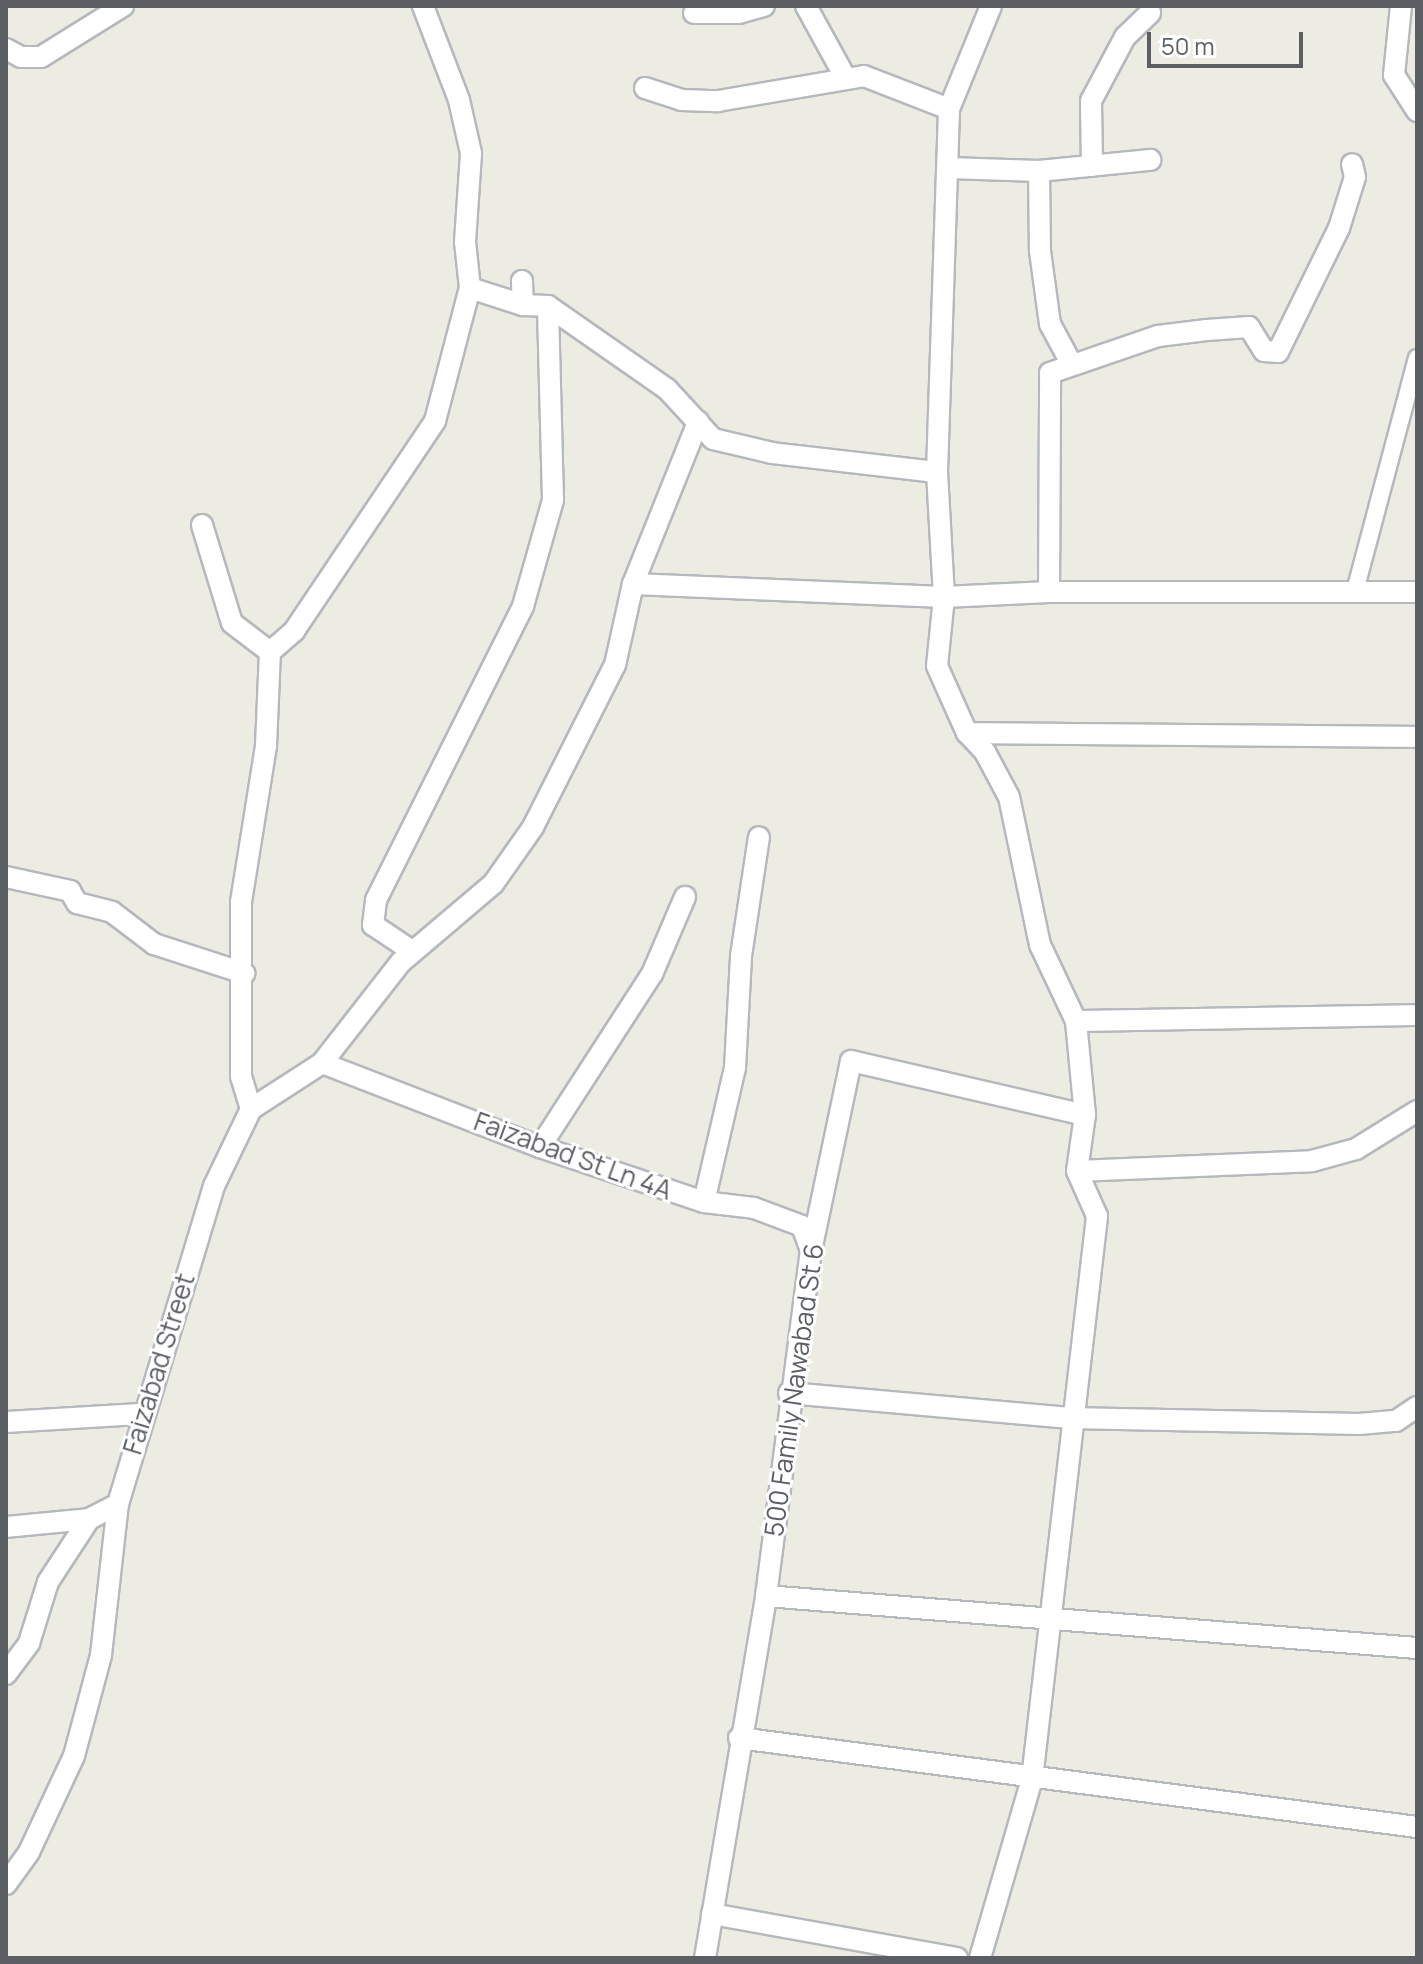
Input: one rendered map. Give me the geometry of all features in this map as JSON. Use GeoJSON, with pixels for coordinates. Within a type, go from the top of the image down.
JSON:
{"type":"FeatureCollection","features":[{"type":"Feature","properties":{"kind":"street"},"geometry":{"type":"LineString","coordinates":[[6,49],[21,57],[41,57],[123,6]]}},
{"type":"Feature","properties":{"kind":"street"},"geometry":{"type":"LineString","coordinates":[[423,6],[459,100],[471,153],[465,242],[470,288],[435,421],[294,631],[270,652],[266,746],[241,902],[244,973],[241,1076],[251,1109],[322,1063],[412,951],[493,884],[533,827],[615,665],[633,584],[698,422]]}},
{"type":"Feature","properties":{"kind":"street"},"geometry":{"type":"LineString","coordinates":[[694,13],[739,13],[764,6]]}},
{"type":"Feature","properties":{"kind":"street"},"geometry":{"type":"LineString","coordinates":[[806,6],[845,77]]}},
{"type":"Feature","properties":{"kind":"street"},"geometry":{"type":"LineString","coordinates":[[980,1958],[1032,1779],[1047,1616],[1097,1216],[1077,1171],[1085,1115],[1076,1021],[1040,945],[1009,797],[985,752],[967,733],[937,666],[944,597],[937,472],[949,109],[991,6]]}},
{"type":"Feature","properties":{"kind":"street"},"geometry":{"type":"LineString","coordinates":[[1401,6],[1394,75],[1417,111]]}},
{"type":"Feature","properties":{"kind":"street"},"geometry":{"type":"LineString","coordinates":[[1092,166],[1091,101],[1125,37],[1150,13]]}},
{"type":"Feature","properties":{"kind":"street"},"geometry":{"type":"LineString","coordinates":[[645,88],[681,100],[718,101],[845,77],[891,84],[949,109]]}},
{"type":"Feature","properties":{"kind":"street"},"geometry":{"type":"LineString","coordinates":[[948,168],[1039,171],[1150,160]]}},
{"type":"Feature","properties":{"kind":"street"},"geometry":{"type":"LineString","coordinates":[[1049,592],[1050,373],[1071,363],[1158,336],[1249,327],[1264,351],[1278,352],[1339,228],[1355,177],[1352,164]]}},
{"type":"Feature","properties":{"kind":"street"},"geometry":{"type":"LineString","coordinates":[[1039,171],[1040,251],[1050,324],[1071,363]]}},
{"type":"Feature","properties":{"kind":"street"},"geometry":{"type":"LineString","coordinates":[[522,281],[523,305]]}},
{"type":"Feature","properties":{"kind":"street"},"geometry":{"type":"LineString","coordinates":[[470,288],[523,305],[548,306],[667,389],[713,439],[772,453],[937,472]]}},
{"type":"Feature","properties":{"kind":"street"},"geometry":{"type":"LineString","coordinates":[[412,951],[373,925],[376,900],[527,591],[553,500],[548,306]]}},
{"type":"Feature","properties":{"kind":"street"},"geometry":{"type":"LineString","coordinates":[[1355,591],[1417,358]]}},
{"type":"Feature","properties":{"kind":"street"},"geometry":{"type":"LineString","coordinates":[[202,525],[232,623],[270,652]]}},
{"type":"Feature","properties":{"kind":"street"},"geometry":{"type":"LineString","coordinates":[[633,584],[944,597],[1049,592],[1417,592]]}},
{"type":"Feature","properties":{"kind":"street"},"geometry":{"type":"LineString","coordinates":[[967,733],[1417,737]]}},
{"type":"Feature","properties":{"kind":"street"},"geometry":{"type":"LineString","coordinates":[[704,1202],[735,1068],[741,956],[759,837]]}},
{"type":"Feature","properties":{"kind":"street"},"geometry":{"type":"LineString","coordinates":[[6,877],[70,891],[77,903],[112,912],[154,944],[244,973]]}},
{"type":"Feature","properties":{"kind":"street"},"geometry":{"type":"LineString","coordinates":[[540,1147],[652,974],[685,897]]}},
{"type":"Feature","properties":{"kind":"street"},"geometry":{"type":"LineString","coordinates":[[1076,1021],[1417,1015]]}},
{"type":"Feature","properties":{"kind":"street","name":"500 Family Nawabad St 6"},"geometry":{"type":"LineString","coordinates":[[705,1958],[739,1738],[766,1596],[789,1393],[811,1251],[851,1061],[1085,1115]]}},
{"type":"Feature","properties":{"kind":"street","name":"Faizabad St Ln 4A"},"geometry":{"type":"LineString","coordinates":[[322,1063],[540,1147],[704,1202],[754,1208],[802,1226],[811,1251]]}},
{"type":"Feature","properties":{"kind":"street","name":"Faizabad Street"},"geometry":{"type":"LineString","coordinates":[[6,1884],[29,1852],[74,1756],[101,1655],[118,1504],[142,1414],[214,1186],[251,1109]]}},
{"type":"Feature","properties":{"kind":"street"},"geometry":{"type":"LineString","coordinates":[[1077,1171],[1312,1161],[1356,1149],[1417,1111]]}},
{"type":"Feature","properties":{"kind":"street"},"geometry":{"type":"LineString","coordinates":[[789,1393],[1070,1418],[1359,1424],[1396,1421],[1417,1407]]}},
{"type":"Feature","properties":{"kind":"street"},"geometry":{"type":"LineString","coordinates":[[7,1416],[142,1414]]}},
{"type":"Feature","properties":{"kind":"street"},"geometry":{"type":"LineString","coordinates":[[6,1527],[89,1519],[118,1504]]}},
{"type":"Feature","properties":{"kind":"street"},"geometry":{"type":"LineString","coordinates":[[6,1674],[29,1643],[48,1582],[89,1519]]}},
{"type":"Feature","properties":{"kind":"street"},"geometry":{"type":"LineString","coordinates":[[766,1596],[1047,1616],[1417,1648]]}},
{"type":"Feature","properties":{"kind":"street"},"geometry":{"type":"LineString","coordinates":[[739,1738],[1032,1779],[1417,1827]]}},
{"type":"Feature","properties":{"kind":"street"},"geometry":{"type":"LineString","coordinates":[[712,1914],[957,1958]]}}]}
